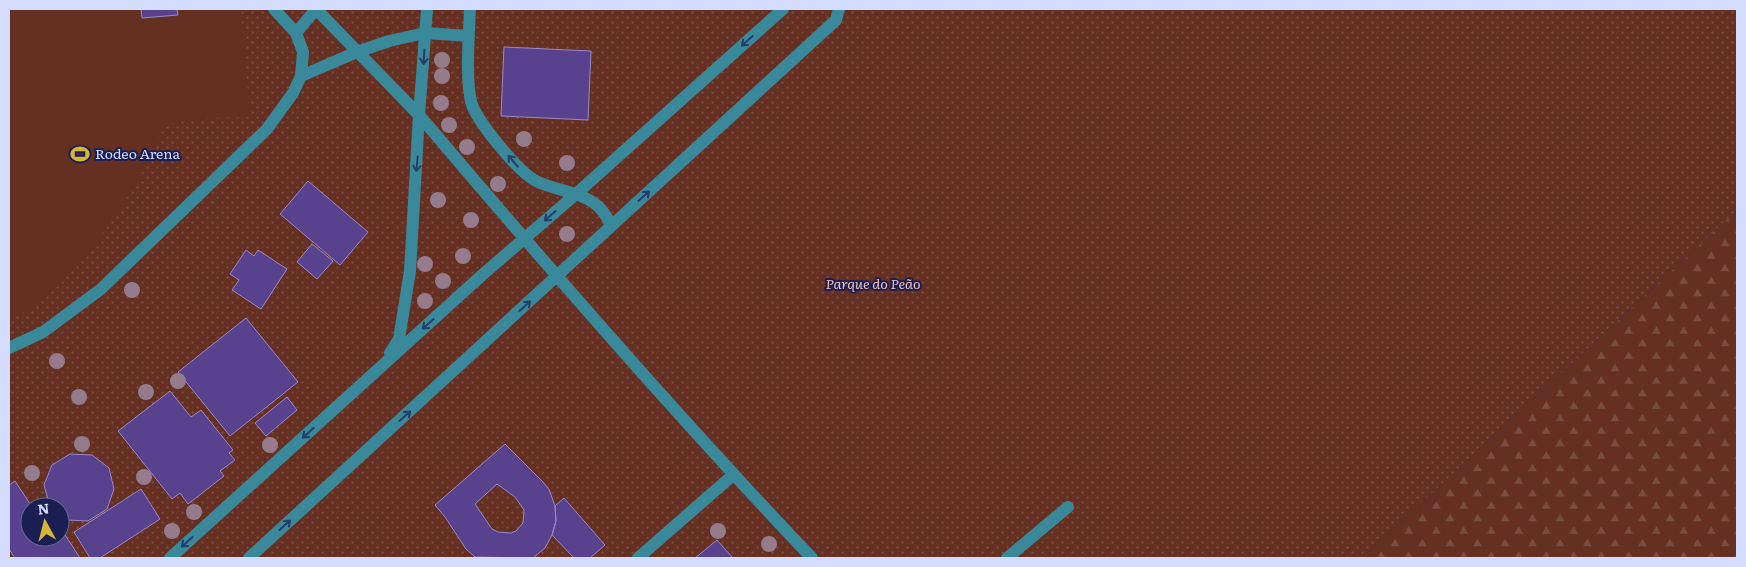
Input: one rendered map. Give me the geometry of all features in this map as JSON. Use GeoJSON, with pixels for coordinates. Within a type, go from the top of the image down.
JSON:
{"type":"FeatureCollection","features":[{"type":"Feature","properties":{"kind":"lane"},"geometry":{"type":"LineString","coordinates":[[9,348],[43,332],[101,289],[267,129],[293,93],[301,76],[303,52],[296,33],[274,9]]}},
{"type":"Feature","properties":{"kind":"lane"},"geometry":{"type":"LineString","coordinates":[[296,33],[316,9],[419,115],[524,239],[733,474],[812,558]]}},
{"type":"Feature","properties":{"kind":"lane"},"geometry":{"type":"LineString","coordinates":[[382,366],[399,339],[410,271],[427,9]]}},
{"type":"Feature","properties":{"kind":"lane"},"geometry":{"type":"LineString","coordinates":[[470,9],[469,88],[472,104],[480,121],[518,167],[535,181],[592,200],[606,215],[611,226]]}},
{"type":"Feature","properties":{"kind":"lane"},"geometry":{"type":"LineString","coordinates":[[170,558],[382,366],[783,9]]}},
{"type":"Feature","properties":{"kind":"lane"},"geometry":{"type":"LineString","coordinates":[[249,558],[558,277],[836,20],[839,9]]}},
{"type":"Feature","properties":{"kind":"lane"},"geometry":{"type":"LineString","coordinates":[[301,76],[357,52],[389,41],[425,33],[469,36]]}},
{"type":"Feature","properties":{"kind":"lane"},"geometry":{"type":"LineString","coordinates":[[638,558],[733,474]]}},
{"type":"Feature","properties":{"kind":"lane"},"geometry":{"type":"LineString","coordinates":[[1007,558],[1068,506]]}},
{"type":"Feature","properties":{"kind":"green space","name":"Parque do Peão"},"geometry":{"type":"Polygon","coordinates":[[[9,9],[1737,9],[1737,210],[1362,558],[9,558],[9,9]]]}},
{"type":"Feature","properties":{"kind":"green space","name":"Rodeo Arena"},"geometry":{"type":"Polygon","coordinates":[[[9,9],[241,9],[250,117],[187,120],[166,127],[156,141],[137,183],[83,259],[44,298],[9,321],[9,9]]]}},
{"type":"Feature","properties":{"kind":"green space"},"geometry":{"type":"Polygon","coordinates":[[[1737,210],[1737,558],[1362,558],[1737,210]]]}},
{"type":"Feature","properties":{"kind":"building"},"geometry":{"type":"Polygon","coordinates":[[[141,9],[177,9],[178,15],[142,18],[141,9]]]}},
{"type":"Feature","properties":{"kind":"building"},"geometry":{"type":"Polygon","coordinates":[[[504,47],[591,51],[588,120],[501,116],[504,47]]]}},
{"type":"Feature","properties":{"kind":"building"},"geometry":{"type":"Polygon","coordinates":[[[308,181],[368,232],[340,265],[280,214],[308,181]]]}},
{"type":"Feature","properties":{"kind":"building"},"geometry":{"type":"Polygon","coordinates":[[[312,244],[333,261],[317,279],[297,262],[312,244]]]}},
{"type":"Feature","properties":{"kind":"building"},"geometry":{"type":"Polygon","coordinates":[[[246,250],[254,256],[258,250],[287,269],[261,309],[232,290],[239,280],[230,274],[246,250]]]}},
{"type":"Feature","properties":{"kind":"building"},"geometry":{"type":"Polygon","coordinates":[[[246,318],[298,382],[230,436],[178,372],[246,318]]]}},
{"type":"Feature","properties":{"kind":"building"},"geometry":{"type":"Polygon","coordinates":[[[170,391],[191,417],[201,410],[233,450],[229,453],[235,460],[220,471],[224,476],[188,504],[180,493],[172,499],[118,431],[170,391]]]}},
{"type":"Feature","properties":{"kind":"building"},"geometry":{"type":"Polygon","coordinates":[[[287,397],[297,410],[266,436],[255,423],[287,397]]]}},
{"type":"Feature","properties":{"kind":"building"},"geometry":{"type":"Polygon","coordinates":[[[505,444],[549,489],[555,506],[556,521],[552,535],[545,548],[533,558],[475,557],[466,549],[435,505],[505,444]],[[497,484],[475,504],[492,529],[498,532],[511,533],[516,531],[523,523],[524,510],[515,497],[497,484]]]}},
{"type":"Feature","properties":{"kind":"building"},"geometry":{"type":"Polygon","coordinates":[[[70,454],[92,455],[109,468],[114,489],[107,509],[88,521],[70,520],[70,497],[47,497],[44,485],[52,465],[70,454]]]}},
{"type":"Feature","properties":{"kind":"building"},"geometry":{"type":"Polygon","coordinates":[[[15,481],[25,497],[20,497],[20,547],[70,547],[70,542],[80,558],[15,558],[9,549],[9,485],[15,481]]]}},
{"type":"Feature","properties":{"kind":"building"},"geometry":{"type":"Polygon","coordinates":[[[141,489],[160,519],[100,558],[90,558],[74,532],[141,489]]]}},
{"type":"Feature","properties":{"kind":"building"},"geometry":{"type":"Polygon","coordinates":[[[564,498],[605,545],[590,558],[574,558],[552,535],[556,521],[555,506],[564,498]]]}},
{"type":"Feature","properties":{"kind":"building"},"geometry":{"type":"Polygon","coordinates":[[[717,540],[733,558],[695,558],[717,540]]]}},
{"type":"Feature","properties":{"kind":"place","name":"Rodeo Arena"},"geometry":{"type":"Point","coordinates":[80,154]}}]}
